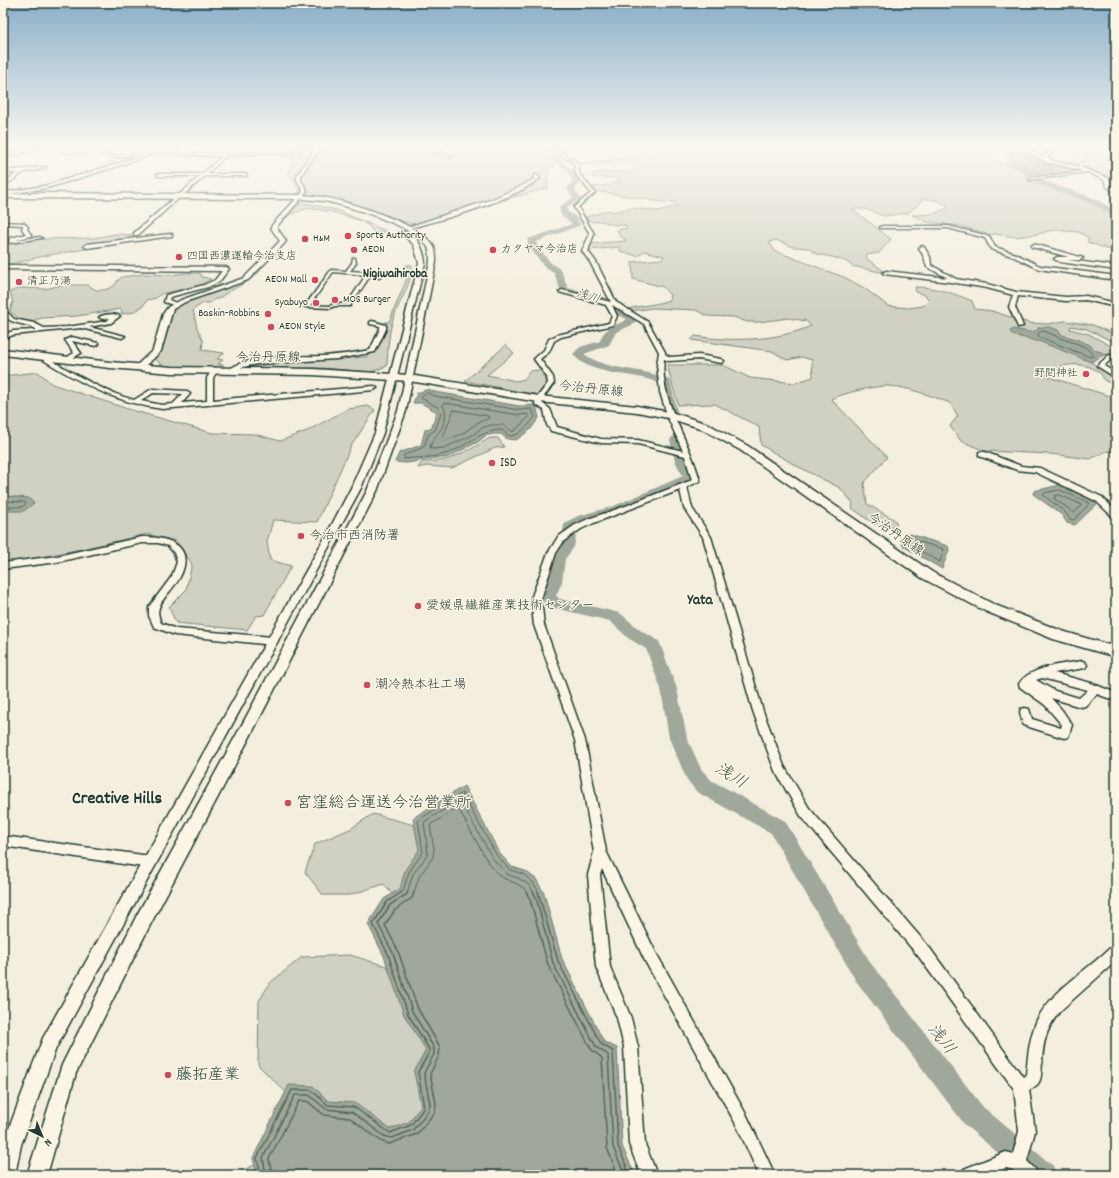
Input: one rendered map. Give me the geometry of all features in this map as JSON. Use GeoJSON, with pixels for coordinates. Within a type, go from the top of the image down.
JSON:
{"type":"FeatureCollection","features":[{"type":"Feature","properties":{"kind":"main road","name":"今治丹原線"},"geometry":{"type":"LineString","coordinates":[[3,352],[140,367],[231,372],[312,372],[409,378],[539,399],[637,409],[670,415],[704,426],[744,448],[927,575],[990,608],[1058,635],[1116,652]]}},
{"type":"Feature","properties":{"kind":"street"},"geometry":{"type":"LineString","coordinates":[[136,234],[175,201]]}},
{"type":"Feature","properties":{"kind":"street"},"geometry":{"type":"LineString","coordinates":[[140,367],[157,351],[170,308],[176,304],[238,283],[250,277],[280,245],[283,240],[274,227],[296,201]]}},
{"type":"Feature","properties":{"kind":"street"},"geometry":{"type":"LineString","coordinates":[[5,1175],[12,1145],[49,1044],[273,641],[356,488],[379,433],[422,263],[421,252],[416,241],[404,233],[357,212],[314,201]]}},
{"type":"Feature","properties":{"kind":"street"},"geometry":{"type":"LineString","coordinates":[[37,1175],[68,1071],[143,920],[249,725],[372,491],[402,411],[433,262],[433,252],[430,245],[423,237],[407,228],[344,204],[331,201]]}},
{"type":"Feature","properties":{"kind":"street"},"geometry":{"type":"LineString","coordinates":[[407,228],[436,220],[491,201]]}},
{"type":"Feature","properties":{"kind":"street"},"geometry":{"type":"LineString","coordinates":[[583,201],[576,207],[592,234],[585,251],[593,262],[611,304],[615,315],[615,320],[611,324],[555,337],[551,340],[547,351],[537,359],[550,377],[551,384],[539,399],[538,404],[547,409],[551,425],[554,429],[600,441],[638,442],[688,456]]}},
{"type":"Feature","properties":{"kind":"street"},"geometry":{"type":"LineString","coordinates":[[3,223],[18,223],[26,226],[24,229],[29,235],[13,239],[11,241],[12,242],[40,238]]}},
{"type":"Feature","properties":{"kind":"street"},"geometry":{"type":"LineString","coordinates":[[882,227],[948,227],[988,235],[993,248],[1014,255],[1039,267],[1116,278]]}},
{"type":"Feature","properties":{"kind":"street"},"geometry":{"type":"LineString","coordinates":[[87,246],[170,236]]}},
{"type":"Feature","properties":{"kind":"street"},"geometry":{"type":"LineString","coordinates":[[1034,246],[1080,258],[1057,259],[1062,261],[1116,268]]}},
{"type":"Feature","properties":{"kind":"street"},"geometry":{"type":"LineString","coordinates":[[922,248],[927,257],[929,266],[960,282]]}},
{"type":"Feature","properties":{"kind":"street"},"geometry":{"type":"LineString","coordinates":[[347,272],[354,263],[354,259]]}},
{"type":"Feature","properties":{"kind":"street"},"geometry":{"type":"LineString","coordinates":[[3,267],[226,269],[217,281],[206,286],[168,296],[166,301],[176,304]]}},
{"type":"Feature","properties":{"kind":"street"},"geometry":{"type":"LineString","coordinates":[[369,274],[348,305],[333,305],[331,307],[307,306],[332,272],[369,274],[379,277]]}},
{"type":"Feature","properties":{"kind":"street"},"geometry":{"type":"LineString","coordinates":[[886,273],[987,286],[1016,294],[1066,299],[1086,298],[1101,301],[1116,307]]}},
{"type":"Feature","properties":{"kind":"street"},"geometry":{"type":"LineString","coordinates":[[562,292],[611,304],[646,323],[662,352],[660,362],[661,380],[670,415],[688,456],[696,481],[591,521],[578,527],[560,539],[552,554],[536,599],[539,625],[580,740],[600,852],[650,956],[742,1121],[767,1175]]}},
{"type":"Feature","properties":{"kind":"street"},"geometry":{"type":"LineString","coordinates":[[1016,294],[1012,307],[1020,326]]}},
{"type":"Feature","properties":{"kind":"street"},"geometry":{"type":"LineString","coordinates":[[3,310],[6,317],[13,322],[34,326],[42,330]]}},
{"type":"Feature","properties":{"kind":"street"},"geometry":{"type":"LineString","coordinates":[[67,329],[109,322],[117,316],[102,317]]}},
{"type":"Feature","properties":{"kind":"street"},"geometry":{"type":"LineString","coordinates":[[231,372],[240,365],[258,362],[350,355],[372,351],[383,329],[383,325],[372,323]]}},
{"type":"Feature","properties":{"kind":"street"},"geometry":{"type":"LineString","coordinates":[[3,328],[11,328],[7,331],[5,336]]}},
{"type":"Feature","properties":{"kind":"street"},"geometry":{"type":"LineString","coordinates":[[5,336],[61,328],[86,328],[122,336]]}},
{"type":"Feature","properties":{"kind":"street"},"geometry":{"type":"LineString","coordinates":[[68,359],[78,353],[68,340],[72,339],[96,344]]}},
{"type":"Feature","properties":{"kind":"street"},"geometry":{"type":"LineString","coordinates":[[661,355],[669,358],[699,357],[721,361]]}},
{"type":"Feature","properties":{"kind":"street"},"geometry":{"type":"LineString","coordinates":[[1111,356],[1100,366],[1116,376]]}},
{"type":"Feature","properties":{"kind":"street"},"geometry":{"type":"LineString","coordinates":[[49,358],[47,360],[92,387],[109,395],[135,402],[162,406],[374,388]]}},
{"type":"Feature","properties":{"kind":"street"},"geometry":{"type":"LineString","coordinates":[[210,401],[210,378],[214,371]]}},
{"type":"Feature","properties":{"kind":"street"},"geometry":{"type":"LineString","coordinates":[[135,402],[152,391],[186,392],[187,394],[176,405]]}},
{"type":"Feature","properties":{"kind":"street"},"geometry":{"type":"LineString","coordinates":[[982,454],[1020,468],[1037,470],[1116,506]]}},
{"type":"Feature","properties":{"kind":"street"},"geometry":{"type":"LineString","coordinates":[[683,487],[688,508],[707,537],[758,711],[779,768],[805,812],[924,952],[1022,1086],[1027,1131],[1018,1164]]}},
{"type":"Feature","properties":{"kind":"street"},"geometry":{"type":"LineString","coordinates":[[1099,499],[1116,515]]}},
{"type":"Feature","properties":{"kind":"street"},"geometry":{"type":"LineString","coordinates":[[3,566],[57,559],[142,540],[158,540],[171,544],[178,552],[181,562],[176,577],[154,607],[154,616],[157,625],[175,632],[273,641]]}},
{"type":"Feature","properties":{"kind":"street"},"geometry":{"type":"LineString","coordinates":[[1024,712],[1027,722],[1064,734],[1067,725],[1059,712],[1040,693],[1024,684],[1027,680],[1041,674],[1060,668],[1082,665]]}},
{"type":"Feature","properties":{"kind":"street"},"geometry":{"type":"LineString","coordinates":[[1041,674],[1096,689],[1116,697]]}},
{"type":"Feature","properties":{"kind":"street"},"geometry":{"type":"LineString","coordinates":[[1027,680],[1052,694],[1081,703],[1096,689]]}},
{"type":"Feature","properties":{"kind":"street"},"geometry":{"type":"LineString","coordinates":[[3,841],[150,862]]}},
{"type":"Feature","properties":{"kind":"street"},"geometry":{"type":"LineString","coordinates":[[600,852],[594,875],[603,967],[624,1018],[631,1047],[637,1144],[649,1175]]}},
{"type":"Feature","properties":{"kind":"street"},"geometry":{"type":"LineString","coordinates":[[1022,1086],[1033,1080],[1036,1052],[1042,1024],[1057,1003],[1107,962],[1116,952]]}},
{"type":"Feature","properties":{"kind":"street"},"geometry":{"type":"LineString","coordinates":[[970,1175],[1006,1160],[1018,1164],[1029,1175]]}},
{"type":"Feature","properties":{"kind":"shaded area"},"geometry":{"type":"Polygon","coordinates":[[[323,201],[500,201],[414,224],[323,201]]]}},
{"type":"Feature","properties":{"kind":"shaded area"},"geometry":{"type":"Polygon","coordinates":[[[656,201],[921,201],[908,213],[884,216],[865,209],[852,209],[891,239],[879,253],[866,255],[867,259],[884,271],[880,272],[852,266],[845,261],[817,254],[808,248],[793,247],[776,240],[769,242],[775,251],[846,278],[864,288],[888,306],[908,308],[923,306],[929,300],[925,295],[916,292],[915,287],[937,289],[972,301],[975,309],[992,311],[1029,323],[1048,324],[1065,321],[1093,325],[1116,335],[1116,343],[1087,329],[1071,326],[1070,329],[1089,334],[1116,349],[1116,355],[1078,354],[1116,378],[1116,385],[1105,381],[1101,374],[1095,369],[1083,365],[1071,365],[1053,369],[1049,377],[1116,398],[1116,452],[1107,451],[1090,459],[1050,454],[985,451],[961,441],[950,426],[958,416],[950,403],[912,390],[888,386],[843,394],[831,399],[887,457],[864,483],[867,504],[895,520],[897,525],[891,528],[883,522],[874,524],[852,508],[853,503],[840,488],[795,465],[761,445],[759,427],[715,404],[678,405],[667,365],[723,365],[750,378],[795,383],[813,377],[812,360],[802,357],[787,360],[772,351],[691,340],[695,336],[724,339],[754,339],[784,335],[811,326],[806,321],[789,318],[747,322],[734,317],[707,316],[696,310],[653,308],[630,311],[628,309],[669,300],[670,295],[663,287],[633,279],[632,262],[662,259],[664,256],[644,251],[637,256],[620,251],[620,247],[590,250],[589,244],[625,241],[626,240],[620,236],[617,230],[627,228],[625,225],[615,225],[601,221],[592,222],[586,217],[609,210],[611,212],[633,208],[658,211],[678,206],[674,202],[656,201]]]}},
{"type":"Feature","properties":{"kind":"shaded area"},"geometry":{"type":"Polygon","coordinates":[[[939,201],[1088,201],[1103,208],[1112,215],[1116,221],[1116,252],[1087,242],[1089,238],[1079,232],[1052,230],[1039,234],[1015,237],[995,234],[989,235],[961,226],[927,222],[912,215],[931,214],[948,207],[939,201]]]}},
{"type":"Feature","properties":{"kind":"shaded area"},"geometry":{"type":"Polygon","coordinates":[[[304,203],[337,210],[386,231],[375,234],[367,224],[362,221],[332,212],[308,208],[294,213],[279,222],[295,205],[304,203]]]}},
{"type":"Feature","properties":{"kind":"shaded area"},"geometry":{"type":"Polygon","coordinates":[[[115,234],[136,235],[132,242],[3,264],[3,237],[13,236],[6,240],[12,243],[36,239],[94,238],[115,234]]]}},
{"type":"Feature","properties":{"kind":"shaded area"},"geometry":{"type":"Polygon","coordinates":[[[405,265],[412,265],[412,272],[391,327],[387,366],[371,372],[322,368],[238,368],[242,365],[366,357],[371,354],[376,349],[385,322],[389,322],[410,271],[405,265]]]}},
{"type":"Feature","properties":{"kind":"shaded area"},"geometry":{"type":"Polygon","coordinates":[[[261,270],[245,283],[218,299],[215,299],[210,303],[203,303],[193,310],[197,328],[203,340],[202,350],[224,353],[217,359],[223,360],[218,364],[224,365],[221,368],[163,366],[153,357],[158,355],[160,350],[171,309],[228,288],[250,277],[261,270]]]}},
{"type":"Feature","properties":{"kind":"shaded area"},"geometry":{"type":"Polygon","coordinates":[[[200,273],[202,277],[211,279],[200,285],[161,294],[156,298],[147,300],[143,306],[134,312],[122,314],[121,309],[77,316],[42,318],[24,323],[10,311],[13,302],[10,292],[20,288],[46,289],[61,285],[88,285],[96,290],[105,290],[114,286],[122,277],[144,274],[170,275],[200,273]]]}},
{"type":"Feature","properties":{"kind":"shaded area"},"geometry":{"type":"Polygon","coordinates":[[[506,345],[514,353],[487,375],[516,381],[525,379],[529,371],[541,370],[546,384],[537,395],[465,381],[506,345]]]}},
{"type":"Feature","properties":{"kind":"shaded area"},"geometry":{"type":"Polygon","coordinates":[[[38,372],[52,384],[128,409],[212,433],[254,434],[280,441],[307,431],[348,409],[368,406],[375,410],[351,446],[317,522],[273,520],[267,542],[270,560],[291,566],[264,615],[256,616],[247,630],[176,623],[169,607],[186,590],[192,564],[176,541],[147,534],[86,548],[24,560],[3,562],[3,376],[38,372]]]}},
{"type":"Feature","properties":{"kind":"shaded area"},"geometry":{"type":"Polygon","coordinates":[[[490,438],[498,438],[504,447],[495,448],[452,468],[426,466],[418,468],[422,462],[446,460],[471,449],[490,438]]]}},
{"type":"Feature","properties":{"kind":"shaded area"},"geometry":{"type":"Polygon","coordinates":[[[373,814],[433,830],[453,1110],[311,1175],[232,1175],[287,1151],[304,1110],[258,1065],[259,1001],[270,983],[302,957],[350,955],[406,972],[401,905],[384,884],[350,895],[323,895],[305,872],[315,844],[350,829],[373,814]]]}},
{"type":"Feature","properties":{"kind":"water"},"geometry":{"type":"Polygon","coordinates":[[[1039,327],[1050,327],[1058,330],[1062,335],[1090,345],[1095,350],[1106,354],[1091,362],[1041,342],[1012,335],[1010,331],[1014,329],[1029,332],[1036,331],[1039,327]]]}},
{"type":"Feature","properties":{"kind":"water"},"geometry":{"type":"Polygon","coordinates":[[[429,389],[435,392],[520,406],[536,405],[539,418],[530,430],[516,440],[507,439],[501,434],[493,434],[485,436],[478,442],[446,458],[407,463],[395,462],[399,453],[421,445],[425,430],[431,429],[437,412],[421,403],[413,403],[417,393],[429,389]]]}},
{"type":"Feature","properties":{"kind":"water"},"geometry":{"type":"Polygon","coordinates":[[[1060,485],[1098,503],[1075,525],[1067,523],[1062,515],[1033,494],[1034,491],[1060,485]]]}},
{"type":"Feature","properties":{"kind":"water"},"geometry":{"type":"Polygon","coordinates":[[[6,496],[28,498],[34,503],[24,511],[3,511],[3,498],[6,496]]]}},
{"type":"Feature","properties":{"kind":"water"},"geometry":{"type":"Polygon","coordinates":[[[910,534],[948,546],[949,550],[942,569],[903,546],[901,539],[910,534]]]}},
{"type":"Feature","properties":{"kind":"water"},"geometry":{"type":"Polygon","coordinates":[[[464,786],[500,854],[512,867],[525,871],[536,879],[544,893],[562,959],[604,1042],[617,1048],[622,1146],[635,1175],[257,1175],[253,1158],[289,1085],[313,1086],[328,1101],[355,1103],[390,1129],[409,1122],[421,1106],[414,1072],[426,1050],[404,1015],[384,956],[368,924],[384,899],[400,889],[405,870],[419,850],[413,818],[464,786]]]}},
{"type":"Feature","properties":{"kind":"waterway","name":"浅川"},"geometry":{"type":"LineString","coordinates":[[574,201],[563,207],[564,213],[573,219],[577,225],[531,241],[534,248],[547,264],[558,272],[564,290],[596,297],[608,302],[618,312],[630,317],[632,320],[612,330],[609,333],[605,343],[587,348],[578,354],[588,362],[599,367],[644,374],[666,382],[671,411]]}},
{"type":"Feature","properties":{"kind":"waterway"},"geometry":{"type":"LineString","coordinates":[[1092,201],[1116,213]]}},
{"type":"Feature","properties":{"kind":"waterway","name":"浅川"},"geometry":{"type":"LineString","coordinates":[[676,440],[681,461],[689,475],[689,478],[619,509],[583,519],[571,525],[567,547],[558,558],[555,582],[548,597],[555,603],[615,617],[634,634],[653,645],[669,689],[678,738],[694,774],[704,786],[778,827],[864,973],[974,1116],[1044,1175]]}},
{"type":"Feature","properties":{"kind":"place","name":"Sports Authority"},"geometry":{"type":"Point","coordinates":[348,236]}},
{"type":"Feature","properties":{"kind":"place","name":"H&M"},"geometry":{"type":"Point","coordinates":[305,239]}},
{"type":"Feature","properties":{"kind":"place","name":"AEON"},"geometry":{"type":"Point","coordinates":[354,250]}},
{"type":"Feature","properties":{"kind":"place","name":"カタヤマ今治店"},"geometry":{"type":"Point","coordinates":[493,250]}},
{"type":"Feature","properties":{"kind":"place","name":"四国西濃運輸今治支店"},"geometry":{"type":"Point","coordinates":[179,257]}},
{"type":"Feature","properties":{"kind":"place","name":"AEON Mall"},"geometry":{"type":"Point","coordinates":[315,280]}},
{"type":"Feature","properties":{"kind":"place","name":"清正乃湯"},"geometry":{"type":"Point","coordinates":[19,282]}},
{"type":"Feature","properties":{"kind":"place","name":"MOS Burger"},"geometry":{"type":"Point","coordinates":[335,300]}},
{"type":"Feature","properties":{"kind":"place","name":"Syabuyo"},"geometry":{"type":"Point","coordinates":[316,303]}},
{"type":"Feature","properties":{"kind":"place","name":"Baskin-Robbins"},"geometry":{"type":"Point","coordinates":[268,314]}},
{"type":"Feature","properties":{"kind":"place","name":"AEON Style"},"geometry":{"type":"Point","coordinates":[271,327]}},
{"type":"Feature","properties":{"kind":"place","name":"野間神社"},"geometry":{"type":"Point","coordinates":[1086,374]}},
{"type":"Feature","properties":{"kind":"place","name":"ISD"},"geometry":{"type":"Point","coordinates":[492,463]}},
{"type":"Feature","properties":{"kind":"place","name":"今治市西消防署"},"geometry":{"type":"Point","coordinates":[301,536]}},
{"type":"Feature","properties":{"kind":"place","name":"愛媛県繊維産業技術センター"},"geometry":{"type":"Point","coordinates":[418,606]}},
{"type":"Feature","properties":{"kind":"place","name":"潮冷熱本社工場"},"geometry":{"type":"Point","coordinates":[367,685]}},
{"type":"Feature","properties":{"kind":"place","name":"宮窪総合運送今治営業所"},"geometry":{"type":"Point","coordinates":[288,803]}},
{"type":"Feature","properties":{"kind":"place","name":"藤拓産業"},"geometry":{"type":"Point","coordinates":[168,1075]}},
{"type":"Feature","properties":{"kind":"district","name":"Nigiwaihiroba"},"geometry":{"type":"Point","coordinates":[395,274]}},
{"type":"Feature","properties":{"kind":"district","name":"Yata"},"geometry":{"type":"Point","coordinates":[700,601]}},
{"type":"Feature","properties":{"kind":"district","name":"Creative Hills"},"geometry":{"type":"Point","coordinates":[117,799]}}]}
